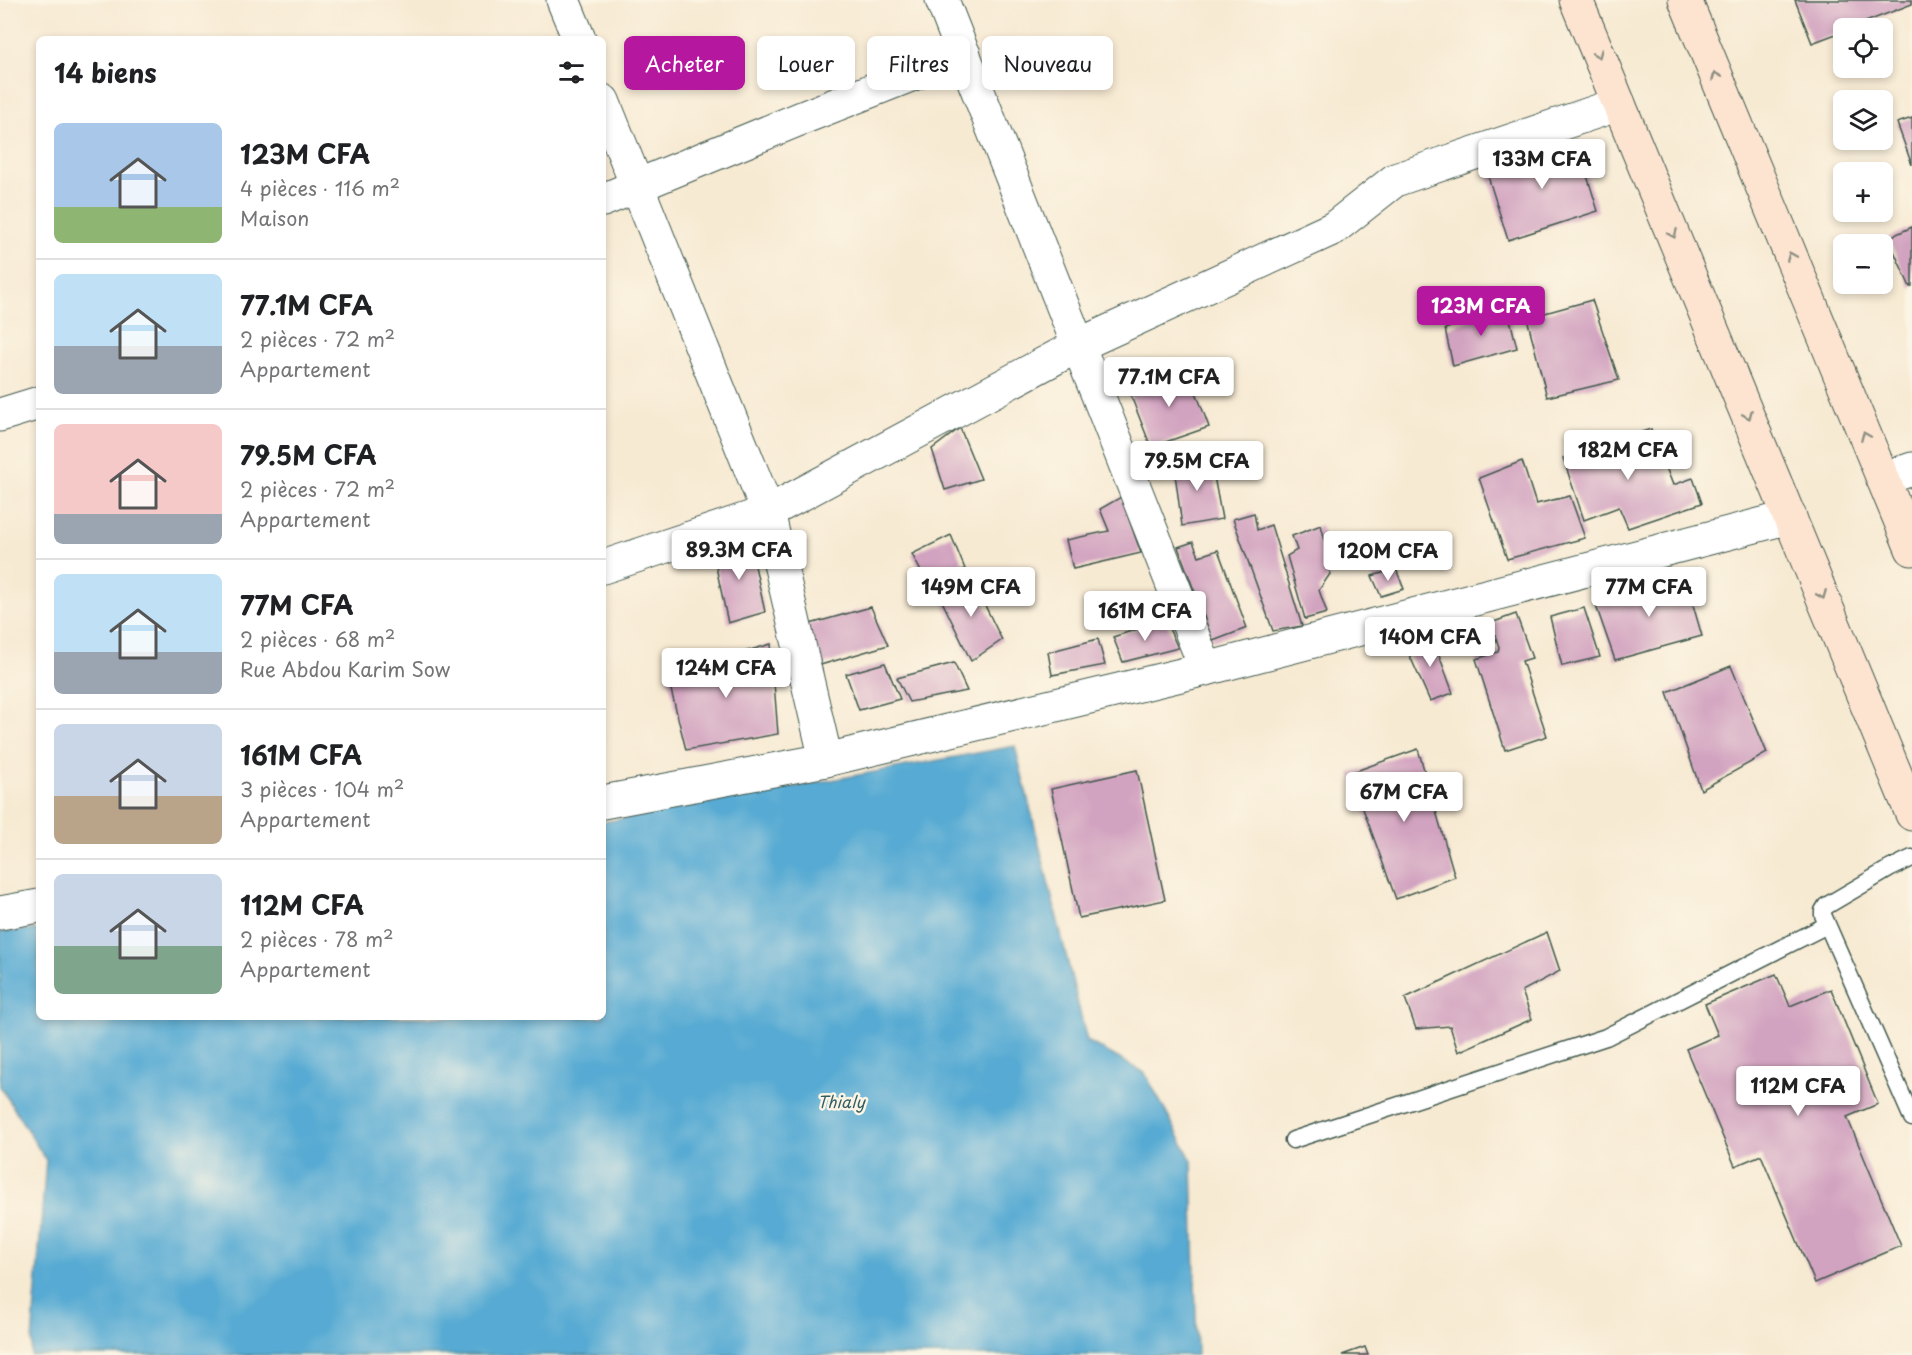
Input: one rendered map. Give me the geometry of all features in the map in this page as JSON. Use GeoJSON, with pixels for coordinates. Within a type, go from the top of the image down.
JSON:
{"type":"FeatureCollection","features":[{"type":"Feature","properties":{"kind":"main road"},"geometry":{"type":"LineString","coordinates":[[1576,0],[1912,814]]}},
{"type":"Feature","properties":{"kind":"main road"},"geometry":{"type":"LineString","coordinates":[[1685,0],[1898,474],[1912,549]]}},
{"type":"Feature","properties":{"kind":"street"},"geometry":{"type":"LineString","coordinates":[[563,0],[578,36]]}},
{"type":"Feature","properties":{"kind":"street"},"geometry":{"type":"LineString","coordinates":[[942,0],[957,36]]}},
{"type":"Feature","properties":{"kind":"street"},"geometry":{"type":"LineString","coordinates":[[970,69],[1206,669]]}},
{"type":"Feature","properties":{"kind":"street"},"geometry":{"type":"LineString","coordinates":[[606,199],[873,90]]}},
{"type":"Feature","properties":{"kind":"street"},"geometry":{"type":"LineString","coordinates":[[606,566],[768,512],[1078,345],[1334,228],[1395,180],[1619,104]]}},
{"type":"Feature","properties":{"kind":"street"},"geometry":{"type":"LineString","coordinates":[[606,109],[768,512],[826,760]]}},
{"type":"Feature","properties":{"kind":"street"},"geometry":{"type":"LineString","coordinates":[[0,415],[36,404]]}},
{"type":"Feature","properties":{"kind":"street"},"geometry":{"type":"LineString","coordinates":[[606,801],[826,760],[1206,669],[1790,517]]}},
{"type":"Feature","properties":{"kind":"street"},"geometry":{"type":"LineString","coordinates":[[0,913],[36,907]]}},
{"type":"Feature","properties":{"kind":"lane"},"geometry":{"type":"LineString","coordinates":[[1912,858],[1889,868],[1827,906],[1823,911],[1827,925],[1912,1118]]}},
{"type":"Feature","properties":{"kind":"lane"},"geometry":{"type":"LineString","coordinates":[[1293,1140],[1606,1037],[1827,925]]}},
{"type":"Feature","properties":{"kind":"water","name":"Thialy"},"geometry":{"type":"Polygon","coordinates":[[[1015,746],[1087,1041],[1145,1073],[1192,1161],[1197,1355],[31,1355],[46,1160],[0,1086],[0,932],[36,929],[36,1020],[606,1020],[606,821],[1015,746]]]}},
{"type":"Feature","properties":{"kind":"building"},"geometry":{"type":"Polygon","coordinates":[[[1795,0],[1912,0],[1912,4],[1876,18],[1833,18],[1833,35],[1812,43],[1795,0]]]}},
{"type":"Feature","properties":{"kind":"building"},"geometry":{"type":"Polygon","coordinates":[[[1912,118],[1912,165],[1897,123],[1912,118]]]}},
{"type":"Feature","properties":{"kind":"building"},"geometry":{"type":"Polygon","coordinates":[[[1576,140],[1598,211],[1508,240],[1486,170],[1576,140]]]}},
{"type":"Feature","properties":{"kind":"building"},"geometry":{"type":"Polygon","coordinates":[[[1912,227],[1912,286],[1910,287],[1893,249],[1893,236],[1912,227]]]}},
{"type":"Feature","properties":{"kind":"building"},"geometry":{"type":"Polygon","coordinates":[[[1592,300],[1619,380],[1547,397],[1527,318],[1592,300]]]}},
{"type":"Feature","properties":{"kind":"building"},"geometry":{"type":"Polygon","coordinates":[[[1507,307],[1517,348],[1453,366],[1445,329],[1507,307]]]}},
{"type":"Feature","properties":{"kind":"building"},"geometry":{"type":"Polygon","coordinates":[[[1187,368],[1209,427],[1151,447],[1129,391],[1187,368]]]}},
{"type":"Feature","properties":{"kind":"building"},"geometry":{"type":"Polygon","coordinates":[[[960,428],[981,479],[945,490],[932,449],[960,428]]]}},
{"type":"Feature","properties":{"kind":"building"},"geometry":{"type":"Polygon","coordinates":[[[1651,429],[1673,485],[1693,478],[1702,503],[1628,528],[1619,507],[1584,520],[1563,458],[1651,429]]]}},
{"type":"Feature","properties":{"kind":"building"},"geometry":{"type":"Polygon","coordinates":[[[1210,455],[1222,519],[1182,526],[1174,466],[1210,455]]]}},
{"type":"Feature","properties":{"kind":"building"},"geometry":{"type":"Polygon","coordinates":[[[1522,461],[1536,504],[1570,496],[1585,538],[1507,559],[1479,478],[1522,461]]]}},
{"type":"Feature","properties":{"kind":"building"},"geometry":{"type":"Polygon","coordinates":[[[1121,497],[1141,553],[1073,569],[1066,540],[1109,531],[1100,509],[1121,497]]]}},
{"type":"Feature","properties":{"kind":"building"},"geometry":{"type":"Polygon","coordinates":[[[1254,513],[1257,530],[1271,525],[1302,626],[1273,631],[1233,519],[1254,513]]]}},
{"type":"Feature","properties":{"kind":"building"},"geometry":{"type":"Polygon","coordinates":[[[1321,525],[1330,560],[1330,574],[1319,590],[1327,613],[1305,619],[1287,556],[1297,550],[1292,536],[1321,525]]]}},
{"type":"Feature","properties":{"kind":"building"},"geometry":{"type":"Polygon","coordinates":[[[951,535],[965,569],[927,583],[912,554],[951,535]]]}},
{"type":"Feature","properties":{"kind":"building"},"geometry":{"type":"Polygon","coordinates":[[[749,538],[765,612],[728,623],[713,553],[749,538]]]}},
{"type":"Feature","properties":{"kind":"building"},"geometry":{"type":"Polygon","coordinates":[[[1193,542],[1199,556],[1218,550],[1247,628],[1213,641],[1178,547],[1193,542]]]}},
{"type":"Feature","properties":{"kind":"building"},"geometry":{"type":"Polygon","coordinates":[[[1396,569],[1404,589],[1381,596],[1372,576],[1396,569]]]}},
{"type":"Feature","properties":{"kind":"building"},"geometry":{"type":"Polygon","coordinates":[[[1684,574],[1702,636],[1615,660],[1595,603],[1684,574]]]}},
{"type":"Feature","properties":{"kind":"building"},"geometry":{"type":"Polygon","coordinates":[[[970,575],[1002,640],[971,661],[939,595],[970,575]]]}},
{"type":"Feature","properties":{"kind":"building"},"geometry":{"type":"Polygon","coordinates":[[[871,607],[888,645],[807,669],[799,627],[871,607]]]}},
{"type":"Feature","properties":{"kind":"building"},"geometry":{"type":"Polygon","coordinates":[[[1584,608],[1600,657],[1562,666],[1550,617],[1584,608]]]}},
{"type":"Feature","properties":{"kind":"building"},"geometry":{"type":"Polygon","coordinates":[[[1516,614],[1532,658],[1522,661],[1547,736],[1505,750],[1476,659],[1498,652],[1499,647],[1491,623],[1516,614]]]}},
{"type":"Feature","properties":{"kind":"building"},"geometry":{"type":"Polygon","coordinates":[[[1165,620],[1178,648],[1123,662],[1113,637],[1165,620]]]}},
{"type":"Feature","properties":{"kind":"building"},"geometry":{"type":"Polygon","coordinates":[[[1432,636],[1453,693],[1430,701],[1405,645],[1432,636]]]}},
{"type":"Feature","properties":{"kind":"building"},"geometry":{"type":"Polygon","coordinates":[[[1098,639],[1105,665],[1052,675],[1048,652],[1098,639]]]}},
{"type":"Feature","properties":{"kind":"building"},"geometry":{"type":"Polygon","coordinates":[[[771,644],[778,734],[686,750],[667,674],[771,644]]]}},
{"type":"Feature","properties":{"kind":"building"},"geometry":{"type":"Polygon","coordinates":[[[885,663],[900,699],[859,710],[846,674],[885,663]]]}},
{"type":"Feature","properties":{"kind":"building"},"geometry":{"type":"Polygon","coordinates":[[[954,663],[967,691],[909,702],[897,678],[954,663]]]}},
{"type":"Feature","properties":{"kind":"building"},"geometry":{"type":"Polygon","coordinates":[[[1731,666],[1767,753],[1701,790],[1667,692],[1731,666]]]}},
{"type":"Feature","properties":{"kind":"building"},"geometry":{"type":"Polygon","coordinates":[[[1418,749],[1455,877],[1396,899],[1350,773],[1418,749]]]}},
{"type":"Feature","properties":{"kind":"building"},"geometry":{"type":"Polygon","coordinates":[[[1137,770],[1165,900],[1079,918],[1051,789],[1137,770]]]}},
{"type":"Feature","properties":{"kind":"building"},"geometry":{"type":"Polygon","coordinates":[[[1547,932],[1560,971],[1522,991],[1532,1019],[1458,1052],[1450,1026],[1416,1029],[1405,998],[1547,932]]]}},
{"type":"Feature","properties":{"kind":"building"},"geometry":{"type":"Polygon","coordinates":[[[1776,974],[1790,1006],[1831,989],[1878,1104],[1847,1117],[1901,1246],[1815,1283],[1761,1155],[1735,1166],[1686,1049],[1718,1035],[1705,1004],[1776,974]]]}},
{"type":"Feature","properties":{"kind":"building"},"geometry":{"type":"Polygon","coordinates":[[[1365,1347],[1368,1355],[1342,1355],[1365,1347]]]}}]}
